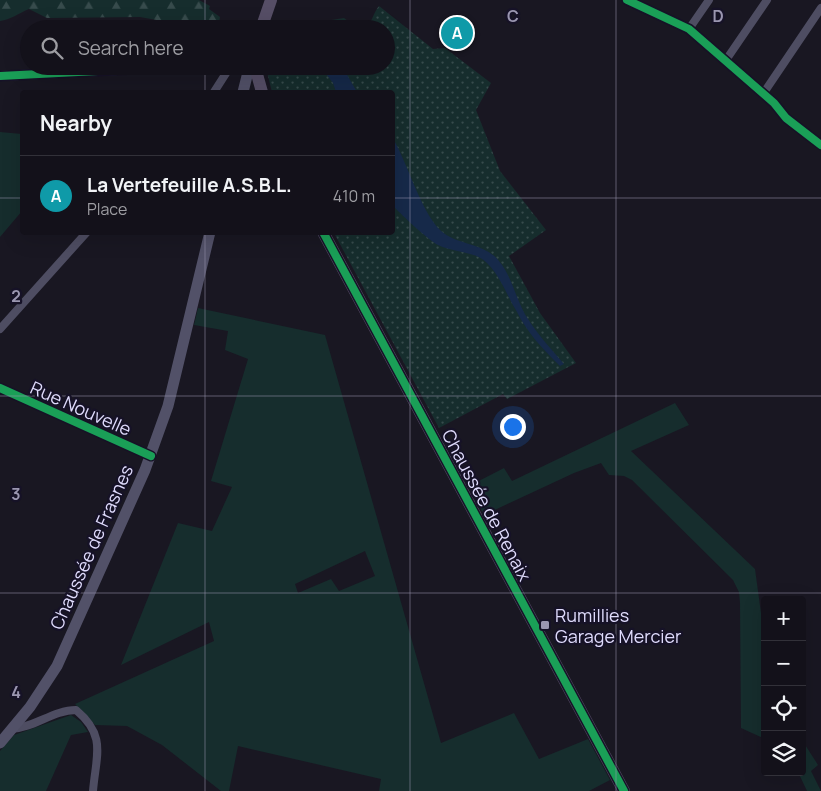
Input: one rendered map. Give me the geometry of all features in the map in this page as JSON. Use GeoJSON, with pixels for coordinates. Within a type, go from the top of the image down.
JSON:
{"type":"FeatureCollection","features":[{"type":"Feature","properties":{"kind":"main road"},"geometry":{"type":"LineString","coordinates":[[263,20],[271,0]]}},
{"type":"Feature","properties":{"kind":"main road"},"geometry":{"type":"LineString","coordinates":[[244,90],[248,75]]}},
{"type":"Feature","properties":{"kind":"main road"},"geometry":{"type":"LineString","coordinates":[[254,75],[261,90]]}},
{"type":"Feature","properties":{"kind":"main road","name":"Chaussée de Frasnes"},"geometry":{"type":"LineString","coordinates":[[0,742],[30,707],[58,663],[151,456],[168,406],[209,235]]}},
{"type":"Feature","properties":{"kind":"main road","name":"Chaussée de Renaix"},"geometry":{"type":"LineString","coordinates":[[325,235],[624,791]]}},
{"type":"Feature","properties":{"kind":"street"},"geometry":{"type":"LineString","coordinates":[[627,0],[689,29],[726,60],[786,118],[820,145]]}},
{"type":"Feature","properties":{"kind":"street"},"geometry":{"type":"LineString","coordinates":[[645,8],[651,0]]}},
{"type":"Feature","properties":{"kind":"street"},"geometry":{"type":"LineString","coordinates":[[689,29],[709,0]]}},
{"type":"Feature","properties":{"kind":"street"},"geometry":{"type":"LineString","coordinates":[[726,60],[767,0]]}},
{"type":"Feature","properties":{"kind":"street"},"geometry":{"type":"LineString","coordinates":[[763,94],[821,8]]}},
{"type":"Feature","properties":{"kind":"street"},"geometry":{"type":"LineString","coordinates":[[0,76],[26,75]]}},
{"type":"Feature","properties":{"kind":"street"},"geometry":{"type":"LineString","coordinates":[[215,90],[226,75]]}},
{"type":"Feature","properties":{"kind":"street"},"geometry":{"type":"LineString","coordinates":[[0,329],[84,235]]}},
{"type":"Feature","properties":{"kind":"street","name":"Rue Nouvelle"},"geometry":{"type":"LineString","coordinates":[[0,388],[151,456]]}},
{"type":"Feature","properties":{"kind":"street"},"geometry":{"type":"LineString","coordinates":[[11,729],[25,728],[66,710],[76,710],[88,721],[98,740],[93,791]]}},
{"type":"Feature","properties":{"kind":"green space"},"geometry":{"type":"Polygon","coordinates":[[[0,0],[199,0],[210,6],[209,9],[220,17],[220,20],[156,20],[140,17],[47,18],[29,9],[0,21],[0,0]]]}},
{"type":"Feature","properties":{"kind":"green space"},"geometry":{"type":"Polygon","coordinates":[[[379,6],[433,49],[445,48],[491,83],[476,110],[500,171],[546,230],[509,256],[540,313],[576,363],[507,399],[503,394],[439,428],[335,235],[395,235],[395,90],[272,90],[268,75],[395,75],[395,20],[371,20],[379,6]]]}},
{"type":"Feature","properties":{"kind":"green space"},"geometry":{"type":"Polygon","coordinates":[[[0,132],[20,134],[20,213],[0,237],[0,132]]]}},
{"type":"Feature","properties":{"kind":"green space"},"geometry":{"type":"Polygon","coordinates":[[[198,308],[325,335],[441,743],[514,713],[539,759],[588,739],[610,780],[589,791],[379,791],[381,779],[238,746],[229,791],[221,791],[162,745],[127,726],[95,725],[75,704],[214,641],[209,622],[121,665],[178,523],[212,531],[232,487],[211,481],[248,359],[225,350],[228,331],[194,325],[198,308]],[[365,551],[295,584],[298,593],[331,579],[339,591],[375,576],[365,551]]]}},
{"type":"Feature","properties":{"kind":"green space"},"geometry":{"type":"Polygon","coordinates":[[[675,403],[689,425],[631,451],[755,569],[761,613],[761,737],[741,728],[740,603],[739,592],[733,580],[632,480],[624,476],[609,475],[601,463],[574,473],[484,515],[469,486],[504,468],[512,481],[675,403]]]}},
{"type":"Feature","properties":{"kind":"green space"},"geometry":{"type":"Polygon","coordinates":[[[71,715],[81,722],[88,732],[71,735],[46,791],[0,791],[0,751],[14,735],[71,715]]]}},
{"type":"Feature","properties":{"kind":"green space"},"geometry":{"type":"Polygon","coordinates":[[[806,746],[818,765],[811,771],[821,791],[807,791],[800,776],[806,776],[806,746]]]}},
{"type":"Feature","properties":{"kind":"water"},"geometry":{"type":"Polygon","coordinates":[[[327,75],[347,75],[356,90],[335,90],[327,75]]]}},
{"type":"Feature","properties":{"kind":"water"},"geometry":{"type":"Polygon","coordinates":[[[395,142],[423,203],[437,227],[451,238],[494,255],[508,275],[528,319],[564,364],[560,366],[531,334],[521,320],[500,280],[487,263],[477,256],[438,245],[395,208],[395,142]]]}},
{"type":"Feature","properties":{"kind":"cycle path"},"geometry":{"type":"LineString","coordinates":[[627,0],[689,29],[774,103],[786,118],[821,145]]}},
{"type":"Feature","properties":{"kind":"cycle path"},"geometry":{"type":"LineString","coordinates":[[0,76],[20,75]]}},
{"type":"Feature","properties":{"kind":"cycle path"},"geometry":{"type":"LineString","coordinates":[[325,235],[624,791]]}},
{"type":"Feature","properties":{"kind":"cycle path"},"geometry":{"type":"LineString","coordinates":[[0,388],[151,456]]}},
{"type":"Feature","properties":{"kind":"place","name":"La Vertefeuille A.S.B.L."},"geometry":{"type":"Point","coordinates":[457,33]}},
{"type":"Feature","properties":{"kind":"place","name":"Rumillies Garage Mercier"},"geometry":{"type":"Point","coordinates":[545,625]}}]}
